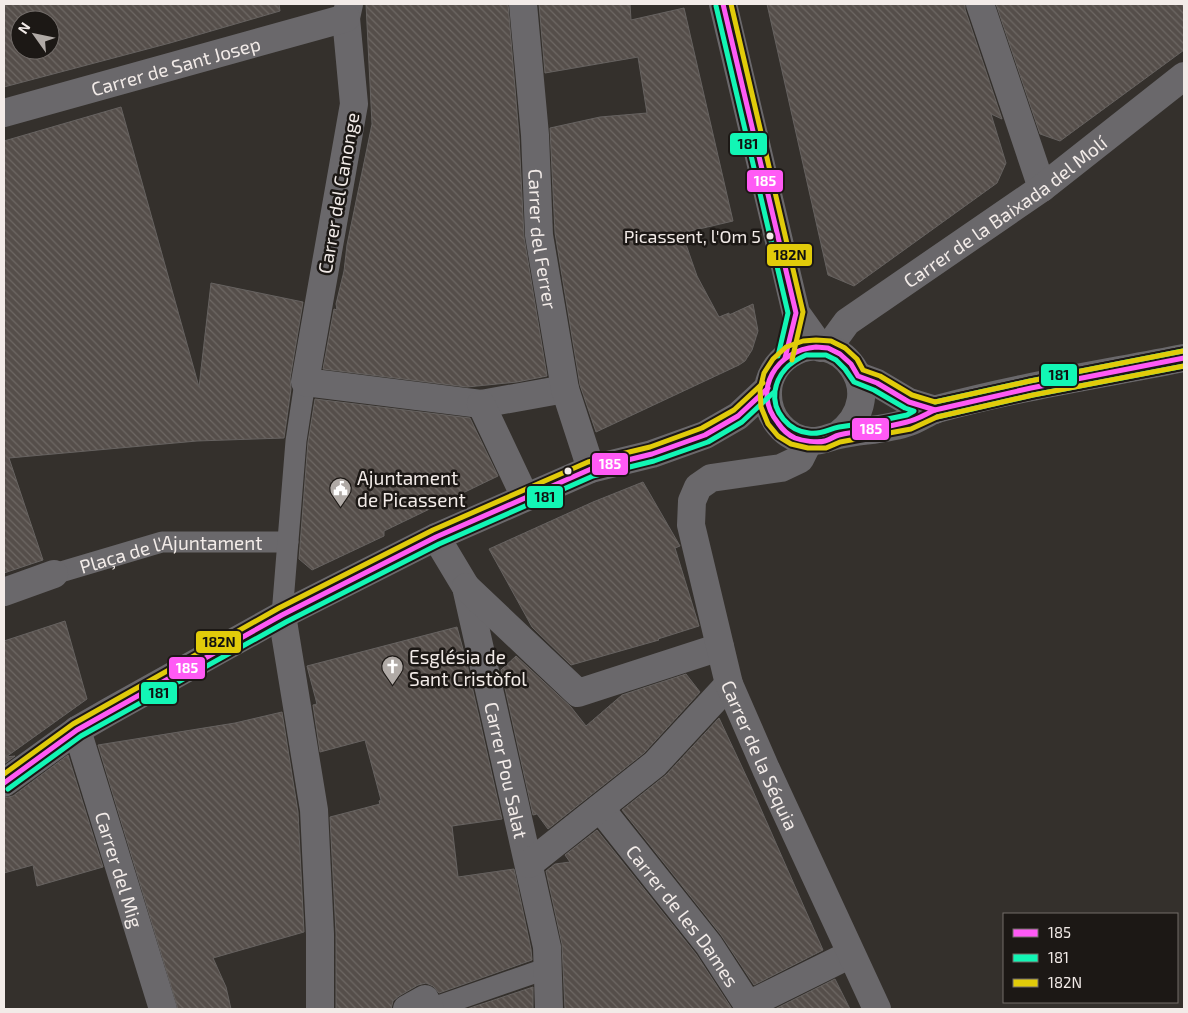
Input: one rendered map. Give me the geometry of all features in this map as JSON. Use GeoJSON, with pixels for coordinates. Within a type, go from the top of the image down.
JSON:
{"type":"FeatureCollection","features":[{"type":"Feature","properties":{"kind":"street","name":"Carrer del Ferrer"},"geometry":{"type":"LineString","coordinates":[[523,4],[536,135],[539,236],[565,390],[591,469]]}},
{"type":"Feature","properties":{"kind":"street"},"geometry":{"type":"LineString","coordinates":[[723,4],[796,313],[824,348]]}},
{"type":"Feature","properties":{"kind":"street"},"geometry":{"type":"LineString","coordinates":[[980,4],[1042,188]]}},
{"type":"Feature","properties":{"kind":"street","name":"Carrer de Sant Josep"},"geometry":{"type":"LineString","coordinates":[[4,113],[347,11]]}},
{"type":"Feature","properties":{"kind":"street","name":"Carrer del Canonge"},"geometry":{"type":"LineString","coordinates":[[296,441],[354,104],[347,11]]}},
{"type":"Feature","properties":{"kind":"street","name":"Carrer de la Baixada del Molí"},"geometry":{"type":"LineString","coordinates":[[824,348],[848,322],[1042,188],[1184,76]]}},
{"type":"Feature","properties":{"kind":"street"},"geometry":{"type":"LineString","coordinates":[[785,358],[796,313]]}},
{"type":"Feature","properties":{"kind":"street"},"geometry":{"type":"LineString","coordinates":[[804,348],[824,348],[840,354],[851,364],[858,376],[862,389],[857,416],[849,427],[825,441],[809,441],[795,438],[783,430],[772,416],[768,406],[768,388],[771,376],[779,363],[785,358],[804,348]]}},
{"type":"Feature","properties":{"kind":"street"},"geometry":{"type":"LineString","coordinates":[[838,435],[909,422],[934,410],[1031,388],[1184,358]]}},
{"type":"Feature","properties":{"kind":"street"},"geometry":{"type":"LineString","coordinates":[[858,376],[877,383],[910,402],[934,410]]}},
{"type":"Feature","properties":{"kind":"street"},"geometry":{"type":"LineString","coordinates":[[305,382],[481,404],[565,390]]}},
{"type":"Feature","properties":{"kind":"street"},"geometry":{"type":"LineString","coordinates":[[4,783],[77,730],[282,615],[436,537],[525,497],[591,469],[652,454],[706,435],[738,416],[768,388]]}},
{"type":"Feature","properties":{"kind":"street"},"geometry":{"type":"LineString","coordinates":[[481,404],[525,497]]}},
{"type":"Feature","properties":{"kind":"street"},"geometry":{"type":"LineString","coordinates":[[738,416],[772,416]]}},
{"type":"Feature","properties":{"kind":"street","name":"Plaça de l'Ajuntament"},"geometry":{"type":"LineString","coordinates":[[282,615],[296,441]]}},
{"type":"Feature","properties":{"kind":"street","name":"Carrer de la Séquia"},"geometry":{"type":"LineString","coordinates":[[809,441],[800,459],[781,468],[711,478],[698,487],[692,501],[691,525],[729,684],[766,769],[877,1009]]}},
{"type":"Feature","properties":{"kind":"street","name":"Carrer Pou Salat"},"geometry":{"type":"LineString","coordinates":[[436,537],[466,586],[548,947],[549,1009]]}},
{"type":"Feature","properties":{"kind":"street","name":"Plaça de l'Ajuntament"},"geometry":{"type":"LineString","coordinates":[[54,574],[162,542],[288,542]]}},
{"type":"Feature","properties":{"kind":"street"},"geometry":{"type":"LineString","coordinates":[[4,592],[54,574]]}},
{"type":"Feature","properties":{"kind":"street"},"geometry":{"type":"LineString","coordinates":[[466,586],[578,693],[720,647]]}},
{"type":"Feature","properties":{"kind":"street"},"geometry":{"type":"LineString","coordinates":[[282,615],[314,810],[320,934],[320,1009]]}},
{"type":"Feature","properties":{"kind":"street","name":"Carrer Pou Salat"},"geometry":{"type":"LineString","coordinates":[[529,864],[655,764],[729,684]]}},
{"type":"Feature","properties":{"kind":"street","name":"Carrer del Mig"},"geometry":{"type":"LineString","coordinates":[[77,730],[163,1009]]}},
{"type":"Feature","properties":{"kind":"street","name":"Carrer de les Dames"},"geometry":{"type":"LineString","coordinates":[[600,808],[709,945],[748,1005],[851,954]]}},
{"type":"Feature","properties":{"kind":"street"},"geometry":{"type":"LineString","coordinates":[[407,1009],[425,999],[430,1009],[548,968]]}},
{"type":"Feature","properties":{"kind":"building"},"geometry":{"type":"Polygon","coordinates":[[[4,4],[279,4],[280,11],[170,43],[4,87],[4,4]]]}},
{"type":"Feature","properties":{"kind":"building"},"geometry":{"type":"Polygon","coordinates":[[[366,4],[508,4],[519,136],[524,237],[547,376],[517,382],[467,387],[323,369],[334,309],[337,310],[336,304],[344,271],[347,245],[372,124],[366,4]]]}},
{"type":"Feature","properties":{"kind":"building"},"geometry":{"type":"Polygon","coordinates":[[[539,4],[630,4],[631,20],[684,8],[733,221],[682,233],[697,276],[719,317],[729,313],[729,315],[753,304],[758,331],[752,350],[745,361],[739,365],[596,432],[580,385],[555,233],[550,128],[600,117],[647,113],[638,57],[545,73],[539,4]]]}},
{"type":"Feature","properties":{"kind":"building"},"geometry":{"type":"Polygon","coordinates":[[[767,4],[965,4],[965,9],[1002,119],[991,114],[1006,163],[997,183],[854,286],[828,275],[767,4]]]}},
{"type":"Feature","properties":{"kind":"building"},"geometry":{"type":"Polygon","coordinates":[[[996,4],[1184,4],[1184,50],[1060,141],[1040,134],[996,4]]]}},
{"type":"Feature","properties":{"kind":"building"},"geometry":{"type":"Polygon","coordinates":[[[121,107],[199,387],[211,283],[303,302],[290,379],[291,389],[284,438],[197,441],[9,458],[43,560],[4,573],[4,141],[121,107]]]}},
{"type":"Feature","properties":{"kind":"building"},"geometry":{"type":"Polygon","coordinates":[[[315,399],[470,418],[498,476],[384,531],[384,536],[312,570],[299,559],[308,442],[315,399]]]}},
{"type":"Feature","properties":{"kind":"building"},"geometry":{"type":"Polygon","coordinates":[[[643,482],[680,546],[675,548],[699,626],[659,640],[571,665],[532,627],[489,549],[593,502],[643,482]]]}},
{"type":"Feature","properties":{"kind":"building"},"geometry":{"type":"Polygon","coordinates":[[[65,621],[87,699],[6,757],[15,756],[4,764],[4,641],[65,621]]]}},
{"type":"Feature","properties":{"kind":"building"},"geometry":{"type":"Polygon","coordinates":[[[457,627],[502,819],[452,826],[458,877],[514,869],[532,960],[439,993],[433,986],[426,983],[418,985],[393,1001],[391,1009],[336,1009],[336,933],[330,817],[380,804],[379,801],[381,800],[365,740],[320,752],[313,705],[317,704],[307,666],[457,627]]]}},
{"type":"Feature","properties":{"kind":"building"},"geometry":{"type":"Polygon","coordinates":[[[516,656],[571,707],[586,726],[622,695],[686,674],[700,692],[644,753],[548,829],[537,814],[533,815],[501,670],[516,656]]]}},
{"type":"Feature","properties":{"kind":"building"},"geometry":{"type":"Polygon","coordinates":[[[282,712],[298,812],[304,932],[213,958],[226,987],[231,1009],[178,1009],[98,745],[235,723],[282,712]]]}},
{"type":"Feature","properties":{"kind":"building"},"geometry":{"type":"Polygon","coordinates":[[[719,718],[823,950],[754,985],[721,935],[622,810],[666,775],[719,718]]]}},
{"type":"Feature","properties":{"kind":"building"},"geometry":{"type":"Polygon","coordinates":[[[68,755],[103,867],[37,886],[33,865],[4,873],[4,798],[13,796],[68,755]]]}},
{"type":"Feature","properties":{"kind":"building"},"geometry":{"type":"Polygon","coordinates":[[[597,830],[696,954],[732,1009],[565,1009],[562,944],[546,871],[555,864],[570,862],[565,855],[597,830]]]}},
{"type":"Feature","properties":{"kind":"building"},"geometry":{"type":"Polygon","coordinates":[[[835,979],[850,1009],[775,1009],[835,979]]]}},
{"type":"Feature","properties":{"kind":"building"},"geometry":{"type":"Polygon","coordinates":[[[533,987],[533,1009],[467,1009],[533,987]]]}},
{"type":"Feature","properties":{"kind":"transit line","name":"185"},"geometry":{"type":"LineString","coordinates":[[723,4],[796,313],[785,358]]}},
{"type":"Feature","properties":{"kind":"transit line","name":"182N"},"geometry":{"type":"LineString","coordinates":[[731,4],[803,312],[792,360]]}},
{"type":"Feature","properties":{"kind":"transit line","name":"181"},"geometry":{"type":"LineString","coordinates":[[716,6],[788,313],[778,356]]}},
{"type":"Feature","properties":{"kind":"transit line","name":"182N"},"geometry":{"type":"LineString","coordinates":[[1183,351],[935,402],[912,395],[880,376],[863,370],[857,359],[845,348],[831,341],[803,341],[786,347],[773,359],[764,373],[760,389],[761,407],[768,424],[778,436],[791,444],[808,448],[826,448],[840,442],[911,429],[937,417],[1033,395],[1184,366]]}},
{"type":"Feature","properties":{"kind":"transit line","name":"185"},"geometry":{"type":"LineString","coordinates":[[816,347],[828,348],[840,354],[851,364],[858,376],[877,383],[909,402],[935,410],[911,421],[839,435],[825,441],[818,442],[792,437],[781,427],[770,410],[767,398],[768,385],[772,374],[790,356],[802,350],[816,347]]}},
{"type":"Feature","properties":{"kind":"transit line","name":"181"},"geometry":{"type":"LineString","coordinates":[[935,402],[1183,351]]}},
{"type":"Feature","properties":{"kind":"transit line","name":"181"},"geometry":{"type":"LineString","coordinates":[[806,355],[826,355],[836,360],[854,382],[874,390],[905,408],[914,411],[907,415],[839,427],[818,433],[809,433],[795,429],[779,413],[776,406],[775,391],[779,378],[786,368],[806,355]]}},
{"type":"Feature","properties":{"kind":"transit line","name":"185"},"geometry":{"type":"LineString","coordinates":[[935,410],[1031,388],[1184,358]]}},
{"type":"Feature","properties":{"kind":"transit line","name":"181"},"geometry":{"type":"LineString","coordinates":[[937,417],[1033,395],[1184,366]]}},
{"type":"Feature","properties":{"kind":"transit line","name":"182N"},"geometry":{"type":"LineString","coordinates":[[4,774],[73,724],[279,608],[433,530],[588,462],[650,447],[702,428],[734,410],[763,383]]}},
{"type":"Feature","properties":{"kind":"transit line","name":"185"},"geometry":{"type":"LineString","coordinates":[[4,783],[77,730],[282,615],[436,537],[591,469],[652,454],[705,435],[738,416],[768,388]]}},
{"type":"Feature","properties":{"kind":"transit line","name":"181"},"geometry":{"type":"LineString","coordinates":[[8,789],[81,736],[286,622],[439,544],[593,476],[654,461],[708,442],[742,422],[773,393]]}},
{"type":"Feature","properties":{"kind":"place","name":"Picassent, l'Om 5"},"geometry":{"type":"Point","coordinates":[770,236]}},
{"type":"Feature","properties":{"kind":"place","name":"Ajuntament de Picassent"},"geometry":{"type":"Point","coordinates":[341,507]}},
{"type":"Feature","properties":{"kind":"place","name":"Església de Sant Cristòfol"},"geometry":{"type":"Point","coordinates":[393,686]}}]}
